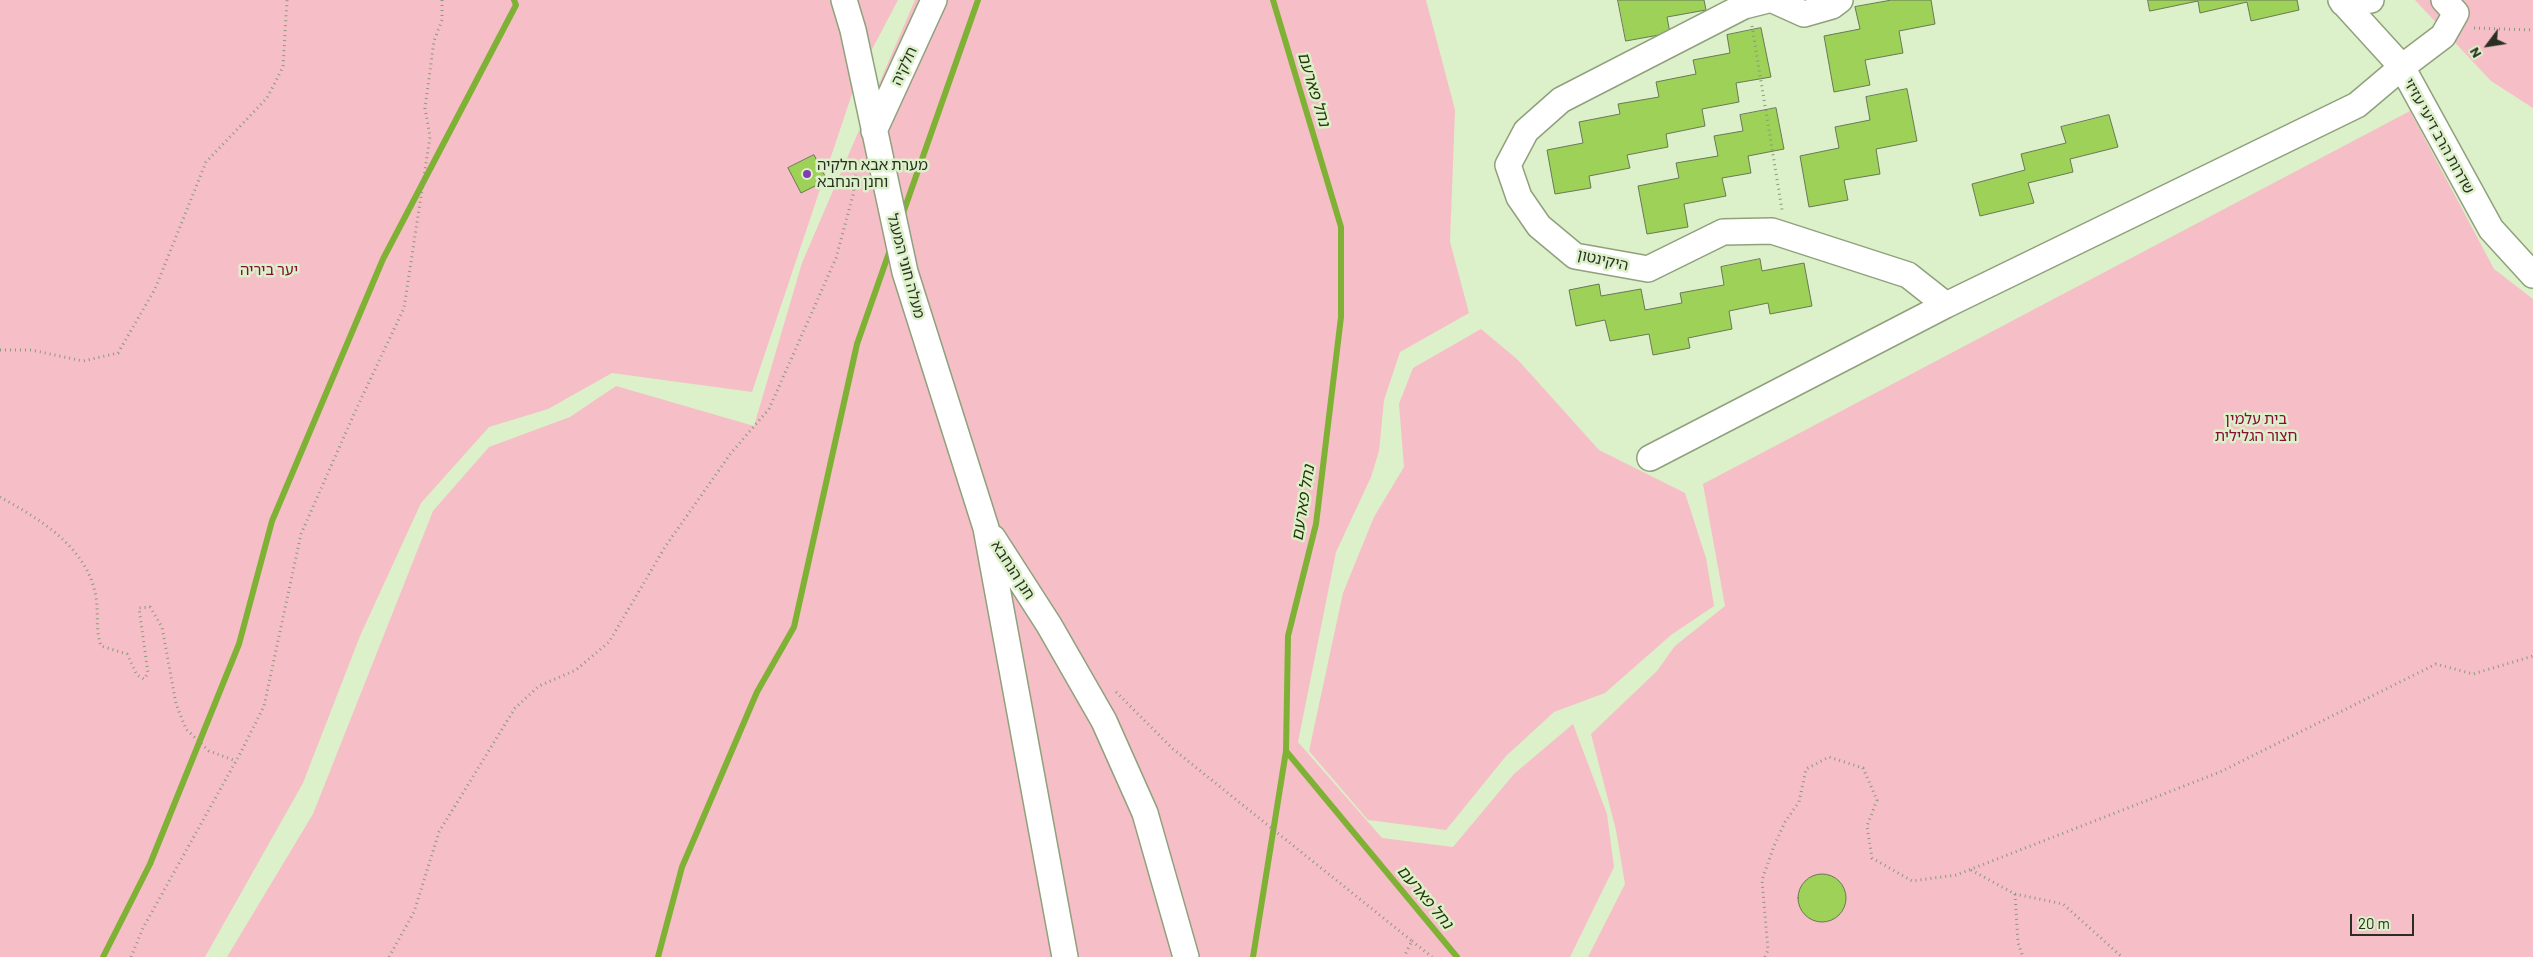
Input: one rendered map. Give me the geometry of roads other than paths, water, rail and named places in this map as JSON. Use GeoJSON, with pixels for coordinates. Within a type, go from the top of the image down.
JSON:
{"type":"FeatureCollection","features":[{"type":"Feature","properties":{"kind":"street","name":"מעלה חוני המעגל"},"geometry":{"type":"LineString","coordinates":[[844,0],[853,30],[905,272],[986,528]]}},
{"type":"Feature","properties":{"kind":"street","name":"חלקיה"},"geometry":{"type":"LineString","coordinates":[[874,131],[934,0]]}},
{"type":"Feature","properties":{"kind":"street"},"geometry":{"type":"LineString","coordinates":[[1773,0],[1804,14],[1832,6],[1840,0]]}},
{"type":"Feature","properties":{"kind":"street"},"geometry":{"type":"LineString","coordinates":[[2342,1],[2371,0]]}},
{"type":"Feature","properties":{"kind":"street"},"geometry":{"type":"LineString","coordinates":[[1650,458],[1946,305],[2357,105],[2443,36],[2456,13],[2444,0]]}},
{"type":"Feature","properties":{"kind":"street","name":"שדרות הרב דיעי עזיזי"},"geometry":{"type":"LineString","coordinates":[[2342,1],[2402,67],[2491,229],[2533,274]]}},
{"type":"Feature","properties":{"kind":"street","name":"היקינטון"},"geometry":{"type":"LineString","coordinates":[[1758,2],[1561,100],[1526,131],[1508,165],[1519,197],[1539,226],[1575,256],[1648,269],[1723,232],[1772,231],[1908,275],[1946,305]]}},
{"type":"Feature","properties":{"kind":"street","name":"חנן הנחבא"},"geometry":{"type":"LineString","coordinates":[[986,528],[1065,957]]}},
{"type":"Feature","properties":{"kind":"street","name":"חנן הנחבא"},"geometry":{"type":"LineString","coordinates":[[986,528],[1049,625],[1104,721],[1145,813],[1186,957]]}},
{"type":"Feature","properties":{"kind":"waterway"},"geometry":{"type":"LineString","coordinates":[[103,957],[150,864],[239,644],[272,521],[383,259],[516,5],[514,0]]}},
{"type":"Feature","properties":{"kind":"waterway"},"geometry":{"type":"LineString","coordinates":[[902,216],[978,0]]}},
{"type":"Feature","properties":{"kind":"waterway","name":"נחל פארעם"},"geometry":{"type":"LineString","coordinates":[[1273,0],[1341,227],[1341,317],[1316,524],[1288,636],[1286,751],[1457,957]]}},
{"type":"Feature","properties":{"kind":"waterway"},"geometry":{"type":"LineString","coordinates":[[658,957],[682,867],[757,692],[794,627],[857,344],[891,247]]}},
{"type":"Feature","properties":{"kind":"waterway"},"geometry":{"type":"LineString","coordinates":[[1253,957],[1286,751]]}},
{"type":"Feature","properties":{"kind":"place","name":"מערת אבא חלקיה וחנן הנחבא"},"geometry":{"type":"Point","coordinates":[807,174]}},
{"type":"Feature","properties":{"kind":"park label","name":"יער ביריה"},"geometry":{"type":"Point","coordinates":[269,270]}},
{"type":"Feature","properties":{"kind":"park label","name":"בית עלמין חצור הגלילית"},"geometry":{"type":"Point","coordinates":[2256,428]}}]}
